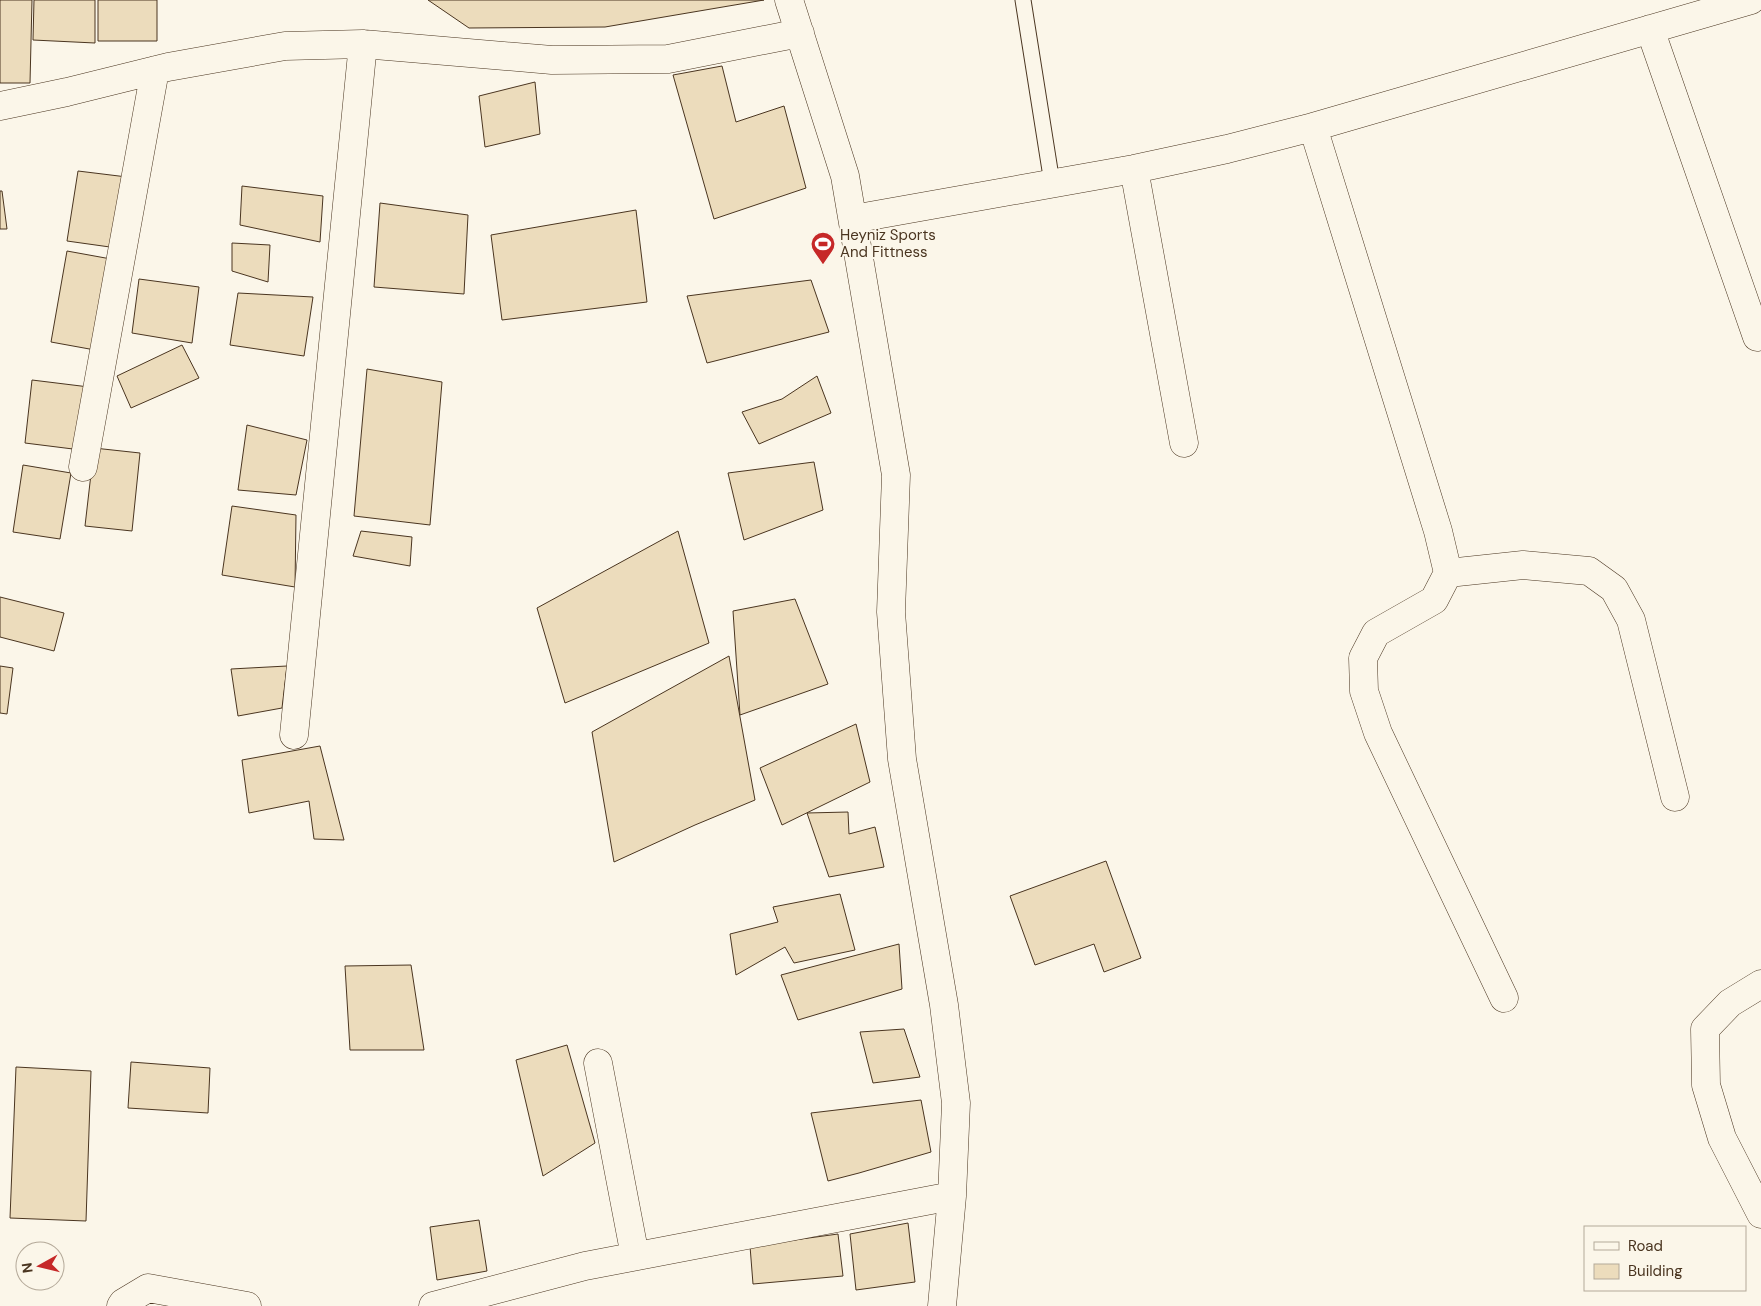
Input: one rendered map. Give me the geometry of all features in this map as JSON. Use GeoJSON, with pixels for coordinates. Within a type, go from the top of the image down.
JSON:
{"type":"FeatureCollection","features":[{"type":"Feature","properties":{"kind":"street"},"geometry":{"type":"LineString","coordinates":[[789,0],[845,176],[896,475],[891,612],[902,759],[944,1005],[956,1103],[952,1196],[942,1306]]}},
{"type":"Feature","properties":{"kind":"street"},"geometry":{"type":"LineString","coordinates":[[853,219],[1134,169],[1227,149],[1313,128],[1650,30],[1710,6],[1751,0]]}},
{"type":"Feature","properties":{"kind":"street"},"geometry":{"type":"LineString","coordinates":[[1650,30],[1757,337]]}},
{"type":"Feature","properties":{"kind":"street"},"geometry":{"type":"LineString","coordinates":[[0,106],[67,92],[155,70],[285,46],[363,44],[552,60],[668,59],[800,33]]}},
{"type":"Feature","properties":{"kind":"street"},"geometry":{"type":"LineString","coordinates":[[294,735],[363,44]]}},
{"type":"Feature","properties":{"kind":"street"},"geometry":{"type":"LineString","coordinates":[[82,467],[155,70]]}},
{"type":"Feature","properties":{"kind":"street"},"geometry":{"type":"LineString","coordinates":[[1313,128],[1438,531],[1448,573],[1434,600],[1376,633],[1363,658],[1364,691],[1378,733],[1504,998]]}},
{"type":"Feature","properties":{"kind":"street"},"geometry":{"type":"LineString","coordinates":[[1134,169],[1184,444]]}},
{"type":"Feature","properties":{"kind":"street"},"geometry":{"type":"LineString","coordinates":[[1448,573],[1523,565],[1589,571],[1614,589],[1631,620],[1675,797]]}},
{"type":"Feature","properties":{"kind":"street"},"geometry":{"type":"LineString","coordinates":[[1761,984],[1730,1003],[1705,1029],[1706,1085],[1722,1138],[1761,1214]]}},
{"type":"Feature","properties":{"kind":"street"},"geometry":{"type":"LineString","coordinates":[[598,1063],[635,1256]]}},
{"type":"Feature","properties":{"kind":"street"},"geometry":{"type":"LineString","coordinates":[[433,1306],[585,1266],[952,1196]]}},
{"type":"Feature","properties":{"kind":"street"},"geometry":{"type":"LineString","coordinates":[[122,1306],[123,1303],[148,1288],[247,1306]]}},
{"type":"Feature","properties":{"kind":"lane"},"geometry":{"type":"LineString","coordinates":[[1023,0],[1052,183]]}},
{"type":"Feature","properties":{"kind":"building"},"geometry":{"type":"Polygon","coordinates":[[[0,0],[32,0],[30,83],[0,83],[0,0]]]}},
{"type":"Feature","properties":{"kind":"building"},"geometry":{"type":"Polygon","coordinates":[[[34,0],[95,0],[95,43],[33,40],[34,0]]]}},
{"type":"Feature","properties":{"kind":"building"},"geometry":{"type":"Polygon","coordinates":[[[98,0],[157,0],[157,41],[98,41],[98,0]]]}},
{"type":"Feature","properties":{"kind":"building"},"geometry":{"type":"Polygon","coordinates":[[[428,0],[764,0],[605,27],[469,28],[428,0]]]}},
{"type":"Feature","properties":{"kind":"building"},"geometry":{"type":"Polygon","coordinates":[[[722,66],[736,122],[784,106],[806,188],[714,219],[673,75],[722,66]]]}},
{"type":"Feature","properties":{"kind":"building"},"geometry":{"type":"Polygon","coordinates":[[[535,82],[540,134],[485,147],[479,96],[535,82]]]}},
{"type":"Feature","properties":{"kind":"building"},"geometry":{"type":"Polygon","coordinates":[[[78,171],[127,177],[117,248],[67,241],[78,171]]]}},
{"type":"Feature","properties":{"kind":"building"},"geometry":{"type":"Polygon","coordinates":[[[242,186],[323,196],[320,242],[240,225],[242,186]]]}},
{"type":"Feature","properties":{"kind":"building"},"geometry":{"type":"Polygon","coordinates":[[[0,191],[2,191],[7,229],[0,229],[0,191]]]}},
{"type":"Feature","properties":{"kind":"building"},"geometry":{"type":"Polygon","coordinates":[[[380,203],[468,215],[464,294],[374,287],[380,203]]]}},
{"type":"Feature","properties":{"kind":"building"},"geometry":{"type":"Polygon","coordinates":[[[636,210],[647,302],[502,320],[491,235],[636,210]]]}},
{"type":"Feature","properties":{"kind":"building"},"geometry":{"type":"Polygon","coordinates":[[[232,243],[270,245],[268,282],[232,271],[232,243]]]}},
{"type":"Feature","properties":{"kind":"building"},"geometry":{"type":"Polygon","coordinates":[[[67,251],[111,259],[95,350],[51,342],[67,251]]]}},
{"type":"Feature","properties":{"kind":"building"},"geometry":{"type":"Polygon","coordinates":[[[139,279],[199,287],[192,343],[132,333],[139,279]]]}},
{"type":"Feature","properties":{"kind":"building"},"geometry":{"type":"Polygon","coordinates":[[[811,280],[829,332],[707,363],[687,296],[811,280]]]}},
{"type":"Feature","properties":{"kind":"building"},"geometry":{"type":"Polygon","coordinates":[[[238,293],[313,297],[304,356],[230,345],[238,293]]]}},
{"type":"Feature","properties":{"kind":"building"},"geometry":{"type":"Polygon","coordinates":[[[182,345],[199,378],[131,408],[117,376],[182,345]]]}},
{"type":"Feature","properties":{"kind":"building"},"geometry":{"type":"Polygon","coordinates":[[[367,369],[442,382],[430,525],[354,516],[367,369]]]}},
{"type":"Feature","properties":{"kind":"building"},"geometry":{"type":"Polygon","coordinates":[[[817,376],[831,413],[759,444],[742,412],[782,399],[817,376]]]}},
{"type":"Feature","properties":{"kind":"building"},"geometry":{"type":"Polygon","coordinates":[[[32,380],[89,387],[81,450],[25,443],[32,380]]]}},
{"type":"Feature","properties":{"kind":"building"},"geometry":{"type":"Polygon","coordinates":[[[247,425],[307,440],[296,495],[238,490],[247,425]]]}},
{"type":"Feature","properties":{"kind":"building"},"geometry":{"type":"Polygon","coordinates":[[[94,448],[140,453],[132,531],[85,526],[94,448]]]}},
{"type":"Feature","properties":{"kind":"building"},"geometry":{"type":"Polygon","coordinates":[[[814,462],[823,510],[744,540],[728,473],[814,462]]]}},
{"type":"Feature","properties":{"kind":"building"},"geometry":{"type":"Polygon","coordinates":[[[23,465],[71,473],[60,539],[13,532],[23,465]]]}},
{"type":"Feature","properties":{"kind":"building"},"geometry":{"type":"Polygon","coordinates":[[[232,506],[296,515],[295,587],[222,575],[232,506]]]}},
{"type":"Feature","properties":{"kind":"building"},"geometry":{"type":"Polygon","coordinates":[[[361,531],[412,537],[410,566],[353,556],[361,531]]]}},
{"type":"Feature","properties":{"kind":"building"},"geometry":{"type":"Polygon","coordinates":[[[678,531],[709,643],[565,703],[537,608],[678,531]]]}},
{"type":"Feature","properties":{"kind":"building"},"geometry":{"type":"Polygon","coordinates":[[[0,597],[64,613],[54,651],[0,637],[0,597]]]}},
{"type":"Feature","properties":{"kind":"building"},"geometry":{"type":"Polygon","coordinates":[[[795,599],[828,684],[740,715],[733,611],[795,599]]]}},
{"type":"Feature","properties":{"kind":"building"},"geometry":{"type":"Polygon","coordinates":[[[729,656],[755,800],[614,862],[592,732],[729,656]]]}},
{"type":"Feature","properties":{"kind":"building"},"geometry":{"type":"Polygon","coordinates":[[[0,666],[13,668],[7,714],[0,713],[0,666]]]}},
{"type":"Feature","properties":{"kind":"building"},"geometry":{"type":"Polygon","coordinates":[[[287,666],[282,708],[238,716],[231,669],[287,666]]]}},
{"type":"Feature","properties":{"kind":"building"},"geometry":{"type":"Polygon","coordinates":[[[856,724],[870,782],[782,825],[760,768],[856,724]]]}},
{"type":"Feature","properties":{"kind":"building"},"geometry":{"type":"Polygon","coordinates":[[[320,746],[344,840],[314,839],[309,801],[249,813],[242,760],[320,746]]]}},
{"type":"Feature","properties":{"kind":"building"},"geometry":{"type":"Polygon","coordinates":[[[848,812],[849,834],[875,827],[884,867],[829,877],[807,813],[848,812]]]}},
{"type":"Feature","properties":{"kind":"building"},"geometry":{"type":"Polygon","coordinates":[[[1106,861],[1141,958],[1104,972],[1094,944],[1035,965],[1010,896],[1106,861]]]}},
{"type":"Feature","properties":{"kind":"building"},"geometry":{"type":"Polygon","coordinates":[[[840,894],[855,950],[794,963],[785,947],[736,975],[730,934],[778,922],[773,907],[840,894]]]}},
{"type":"Feature","properties":{"kind":"building"},"geometry":{"type":"Polygon","coordinates":[[[899,944],[902,989],[798,1020],[781,975],[899,944]]]}},
{"type":"Feature","properties":{"kind":"building"},"geometry":{"type":"Polygon","coordinates":[[[411,965],[424,1050],[350,1050],[345,966],[411,965]]]}},
{"type":"Feature","properties":{"kind":"building"},"geometry":{"type":"Polygon","coordinates":[[[904,1029],[920,1077],[873,1083],[860,1032],[904,1029]]]}},
{"type":"Feature","properties":{"kind":"building"},"geometry":{"type":"Polygon","coordinates":[[[567,1045],[595,1143],[543,1176],[516,1060],[567,1045]]]}},
{"type":"Feature","properties":{"kind":"building"},"geometry":{"type":"Polygon","coordinates":[[[131,1062],[210,1068],[208,1113],[128,1108],[131,1062]]]}},
{"type":"Feature","properties":{"kind":"building"},"geometry":{"type":"Polygon","coordinates":[[[16,1067],[91,1071],[86,1221],[10,1218],[16,1067]]]}},
{"type":"Feature","properties":{"kind":"building"},"geometry":{"type":"Polygon","coordinates":[[[921,1100],[931,1152],[828,1181],[811,1113],[921,1100]]]}},
{"type":"Feature","properties":{"kind":"building"},"geometry":{"type":"Polygon","coordinates":[[[479,1220],[487,1271],[437,1280],[430,1227],[479,1220]]]}},
{"type":"Feature","properties":{"kind":"building"},"geometry":{"type":"Polygon","coordinates":[[[908,1223],[915,1282],[856,1290],[850,1234],[908,1223]]]}},
{"type":"Feature","properties":{"kind":"building"},"geometry":{"type":"Polygon","coordinates":[[[838,1234],[843,1276],[753,1284],[750,1246],[838,1234]]]}},
{"type":"Feature","properties":{"kind":"place","name":"Heyniz Sports And Fittness"},"geometry":{"type":"Point","coordinates":[823,265]}}]}
